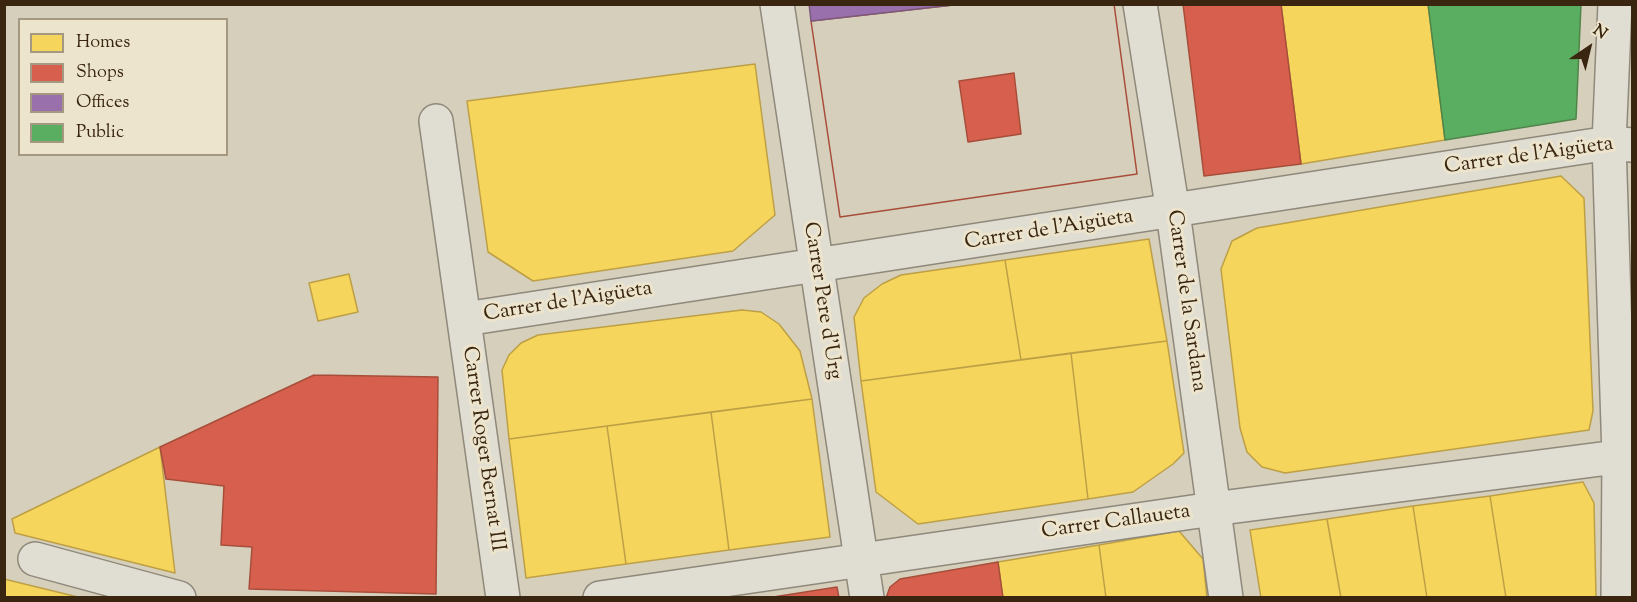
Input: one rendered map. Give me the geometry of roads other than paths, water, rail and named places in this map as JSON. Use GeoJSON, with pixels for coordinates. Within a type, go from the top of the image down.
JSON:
{"type":"FeatureCollection","features":[{"type":"Feature","properties":{"kind":"street","name":"Carrer de la Sardana"},"geometry":{"type":"LineString","coordinates":[[1140,4],[1173,212],[1226,597]]}},
{"type":"Feature","properties":{"kind":"street"},"geometry":{"type":"LineString","coordinates":[[1615,4],[1621,144],[1626,456],[1618,597]]}},
{"type":"Feature","properties":{"kind":"street","name":"Carrer Pere d'Urg"},"geometry":{"type":"LineString","coordinates":[[778,7],[867,597]]}},
{"type":"Feature","properties":{"kind":"street","name":"Carrer Roger Bernat III"},"geometry":{"type":"LineString","coordinates":[[436,122],[503,597]]}},
{"type":"Feature","properties":{"kind":"street","name":"Carrer de l'Aigüeta"},"geometry":{"type":"LineString","coordinates":[[465,319],[1621,144]]}},
{"type":"Feature","properties":{"kind":"street","name":"Carrer Callaueta"},"geometry":{"type":"LineString","coordinates":[[600,597],[1213,509],[1626,456]]}},
{"type":"Feature","properties":{"kind":"street"},"geometry":{"type":"LineString","coordinates":[[35,559],[179,597]]}}]}
